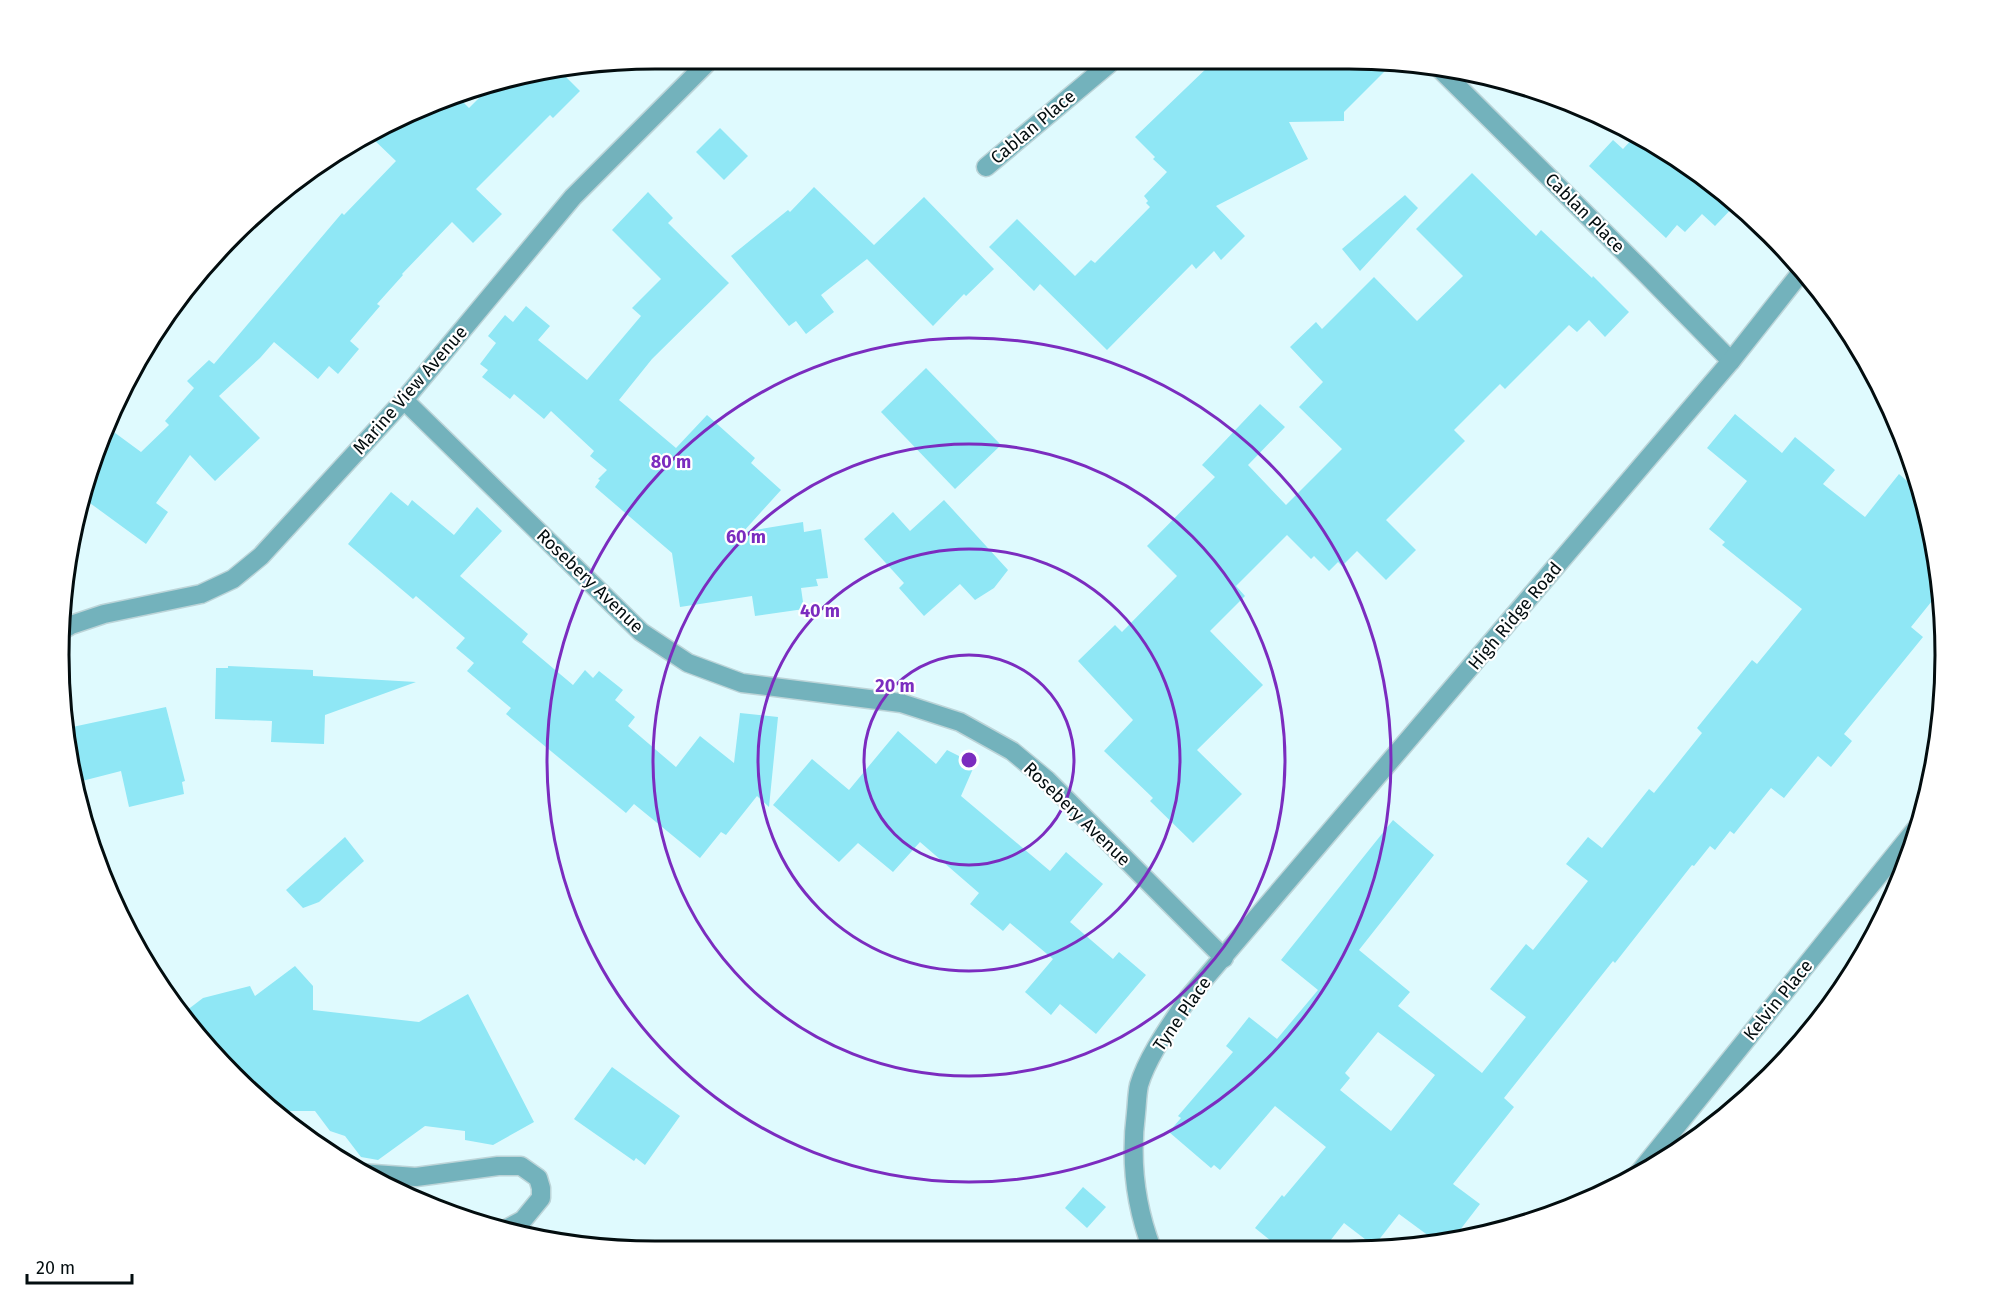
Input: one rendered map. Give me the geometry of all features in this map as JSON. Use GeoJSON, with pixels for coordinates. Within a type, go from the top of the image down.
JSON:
{"type":"FeatureCollection","features":[{"type":"Feature","properties":{"kind":"street","name":"Marine View Avenue"},"geometry":{"type":"LineString","coordinates":[[70,625],[104,614],[201,594],[233,579],[261,556],[404,400],[573,197],[701,69]]}},
{"type":"Feature","properties":{"kind":"street","name":"Cablan Place"},"geometry":{"type":"LineString","coordinates":[[986,167],[1103,69]]}},
{"type":"Feature","properties":{"kind":"street","name":"Cablan Place"},"geometry":{"type":"LineString","coordinates":[[1449,78],[1731,361]]}},
{"type":"Feature","properties":{"kind":"street","name":"High Ridge Road"},"geometry":{"type":"LineString","coordinates":[[1224,958],[1731,361],[1797,277]]}},
{"type":"Feature","properties":{"kind":"street","name":"Rosebery Avenue"},"geometry":{"type":"LineString","coordinates":[[404,400],[641,632],[688,663],[742,683],[901,703],[960,722],[1012,751],[1047,780],[1224,958]]}},
{"type":"Feature","properties":{"kind":"street","name":"Kelvin Place"},"geometry":{"type":"LineString","coordinates":[[1653,1155],[1904,844]]}},
{"type":"Feature","properties":{"kind":"street","name":"Tyne Place"},"geometry":{"type":"LineString","coordinates":[[1149,1241],[1134,1183],[1134,1137],[1139,1085],[1160,1040],[1189,997],[1224,958]]}},
{"type":"Feature","properties":{"kind":"street"},"geometry":{"type":"LineString","coordinates":[[385,1175],[416,1177],[498,1166],[521,1166],[538,1178],[542,1188],[541,1198],[523,1220],[516,1224]]}},
{"type":"Feature","properties":{"kind":"building"},"geometry":{"type":"Polygon","coordinates":[[[1206,69],[1386,70],[1344,112],[1344,121],[1289,122],[1308,159],[1216,206],[1245,236],[1221,260],[1214,251],[1196,269],[1192,264],[1107,350],[1040,284],[1034,291],[989,247],[1017,219],[1075,276],[1091,260],[1095,263],[1150,207],[1144,196],[1167,172],[1135,137],[1206,69]]]}},
{"type":"Feature","properties":{"kind":"building"},"geometry":{"type":"Polygon","coordinates":[[[565,76],[580,91],[553,118],[550,115],[476,189],[502,214],[473,243],[452,222],[377,304],[380,306],[350,341],[359,349],[338,374],[329,366],[318,379],[274,342],[219,396],[260,438],[215,481],[190,455],[156,503],[168,512],[146,544],[89,502],[114,432],[141,452],[169,425],[165,421],[194,388],[187,381],[209,360],[214,364],[342,213],[344,215],[396,161],[375,141],[396,129],[463,102],[469,108],[481,96],[565,76]]]}},
{"type":"Feature","properties":{"kind":"building"},"geometry":{"type":"Polygon","coordinates":[[[720,128],[748,156],[724,180],[696,152],[720,128]]]}},
{"type":"Feature","properties":{"kind":"building"},"geometry":{"type":"Polygon","coordinates":[[[1613,140],[1623,149],[1630,141],[1642,148],[1675,168],[1730,210],[1715,226],[1702,214],[1685,232],[1677,225],[1666,238],[1589,166],[1613,140]]]}},
{"type":"Feature","properties":{"kind":"building"},"geometry":{"type":"Polygon","coordinates":[[[1472,173],[1536,236],[1541,230],[1629,312],[1605,337],[1589,320],[1577,332],[1569,325],[1505,389],[1500,384],[1454,430],[1465,441],[1386,520],[1416,550],[1386,580],[1357,551],[1342,566],[1338,562],[1329,571],[1314,556],[1311,559],[1287,535],[1236,586],[1245,596],[1210,631],[1263,685],[1197,750],[1242,794],[1193,843],[1150,801],[1153,798],[1104,751],[1133,720],[1078,661],[1115,625],[1122,632],[1177,576],[1147,546],[1215,477],[1202,465],[1260,404],[1285,427],[1248,465],[1286,505],[1342,449],[1299,407],[1323,382],[1290,347],[1316,322],[1322,329],[1374,277],[1417,321],[1463,276],[1416,229],[1472,173]]]}},
{"type":"Feature","properties":{"kind":"building"},"geometry":{"type":"Polygon","coordinates":[[[814,187],[874,245],[924,197],[994,269],[966,296],[964,294],[933,326],[867,259],[821,295],[834,312],[806,334],[796,321],[789,326],[731,256],[788,210],[790,212],[814,187]]]}},
{"type":"Feature","properties":{"kind":"building"},"geometry":{"type":"Polygon","coordinates":[[[648,192],[673,218],[668,223],[729,283],[652,359],[619,400],[676,448],[707,415],[755,458],[751,463],[781,490],[743,532],[803,522],[804,532],[821,529],[828,578],[816,579],[818,586],[801,588],[804,609],[755,616],[752,596],[680,607],[672,553],[595,487],[600,480],[598,479],[607,470],[590,456],[594,451],[551,411],[544,419],[514,394],[510,399],[482,377],[488,370],[480,364],[496,343],[488,336],[505,315],[513,322],[526,306],[550,326],[538,340],[587,380],[641,316],[632,308],[661,279],[612,230],[648,192]]]}},
{"type":"Feature","properties":{"kind":"building"},"geometry":{"type":"Polygon","coordinates":[[[1405,195],[1418,208],[1360,271],[1342,249],[1405,195]]]}},
{"type":"Feature","properties":{"kind":"building"},"geometry":{"type":"Polygon","coordinates":[[[926,368],[1001,445],[955,489],[881,412],[926,368]]]}},
{"type":"Feature","properties":{"kind":"building"},"geometry":{"type":"Polygon","coordinates":[[[1735,414],[1782,453],[1795,437],[1835,470],[1823,484],[1865,517],[1899,474],[1909,483],[1924,541],[1932,601],[1911,627],[1923,637],[1844,734],[1852,741],[1831,767],[1818,756],[1784,798],[1771,788],[1734,834],[1730,831],[1715,850],[1710,846],[1694,866],[1692,865],[1615,963],[1613,961],[1504,1098],[1514,1107],[1453,1184],[1480,1204],[1460,1231],[1428,1235],[1399,1214],[1379,1240],[1367,1241],[1344,1223],[1330,1241],[1271,1241],[1255,1228],[1326,1147],[1275,1106],[1220,1170],[1214,1165],[1211,1168],[1169,1132],[1181,1118],[1178,1116],[1233,1052],[1226,1046],[1249,1017],[1277,1039],[1318,990],[1281,960],[1393,820],[1434,855],[1359,950],[1410,992],[1398,1006],[1482,1073],[1526,1017],[1490,989],[1526,944],[1533,950],[1588,881],[1566,864],[1588,837],[1602,848],[1649,789],[1654,793],[1702,733],[1697,728],[1752,660],[1757,664],[1802,609],[1722,545],[1725,542],[1709,529],[1747,481],[1707,448],[1735,414]],[[1378,1032],[1345,1073],[1350,1078],[1340,1090],[1391,1131],[1435,1075],[1378,1032]]]}},
{"type":"Feature","properties":{"kind":"building"},"geometry":{"type":"Polygon","coordinates":[[[391,492],[408,506],[412,500],[454,535],[477,507],[502,531],[460,576],[528,634],[522,642],[573,685],[585,670],[593,678],[599,671],[623,690],[615,700],[635,717],[628,726],[676,767],[700,736],[734,763],[740,713],[778,717],[769,807],[757,796],[726,835],[721,832],[700,858],[634,804],[626,813],[506,714],[511,708],[467,671],[474,663],[456,648],[465,638],[416,596],[413,599],[348,544],[391,492]]]}},
{"type":"Feature","properties":{"kind":"building"},"geometry":{"type":"Polygon","coordinates":[[[944,500],[1008,570],[994,588],[975,600],[960,584],[924,616],[899,588],[904,583],[864,539],[893,512],[910,531],[944,500]]]}},
{"type":"Feature","properties":{"kind":"building"},"geometry":{"type":"Polygon","coordinates":[[[228,666],[313,670],[313,676],[416,682],[325,715],[324,744],[271,742],[272,721],[215,719],[216,668],[228,668],[228,666]]]}},
{"type":"Feature","properties":{"kind":"building"},"geometry":{"type":"Polygon","coordinates":[[[166,707],[185,781],[182,782],[184,794],[129,807],[121,771],[83,781],[74,727],[166,707]]]}},
{"type":"Feature","properties":{"kind":"building"},"geometry":{"type":"Polygon","coordinates":[[[898,731],[936,764],[947,750],[975,764],[961,796],[1050,871],[1066,852],[1103,884],[1070,922],[1113,959],[1119,952],[1146,975],[1096,1034],[1060,1004],[1051,1015],[1025,992],[1053,959],[1010,923],[1003,931],[970,904],[979,893],[920,842],[893,872],[858,843],[839,862],[773,805],[812,759],[849,790],[898,731]]]}},
{"type":"Feature","properties":{"kind":"building"},"geometry":{"type":"Polygon","coordinates":[[[345,837],[364,861],[319,902],[303,908],[286,890],[345,837]]]}},
{"type":"Feature","properties":{"kind":"building"},"geometry":{"type":"Polygon","coordinates":[[[295,966],[313,986],[313,1010],[419,1022],[468,994],[534,1122],[493,1145],[465,1140],[465,1131],[425,1126],[378,1160],[361,1157],[345,1136],[330,1131],[315,1111],[287,1111],[269,1096],[214,1041],[188,1009],[203,998],[250,986],[255,996],[295,966]]]}},
{"type":"Feature","properties":{"kind":"building"},"geometry":{"type":"Polygon","coordinates":[[[612,1067],[680,1116],[645,1165],[636,1158],[634,1161],[574,1119],[612,1067]]]}},
{"type":"Feature","properties":{"kind":"building"},"geometry":{"type":"Polygon","coordinates":[[[1083,1187],[1106,1207],[1087,1228],[1065,1208],[1083,1187]]]}}]}
